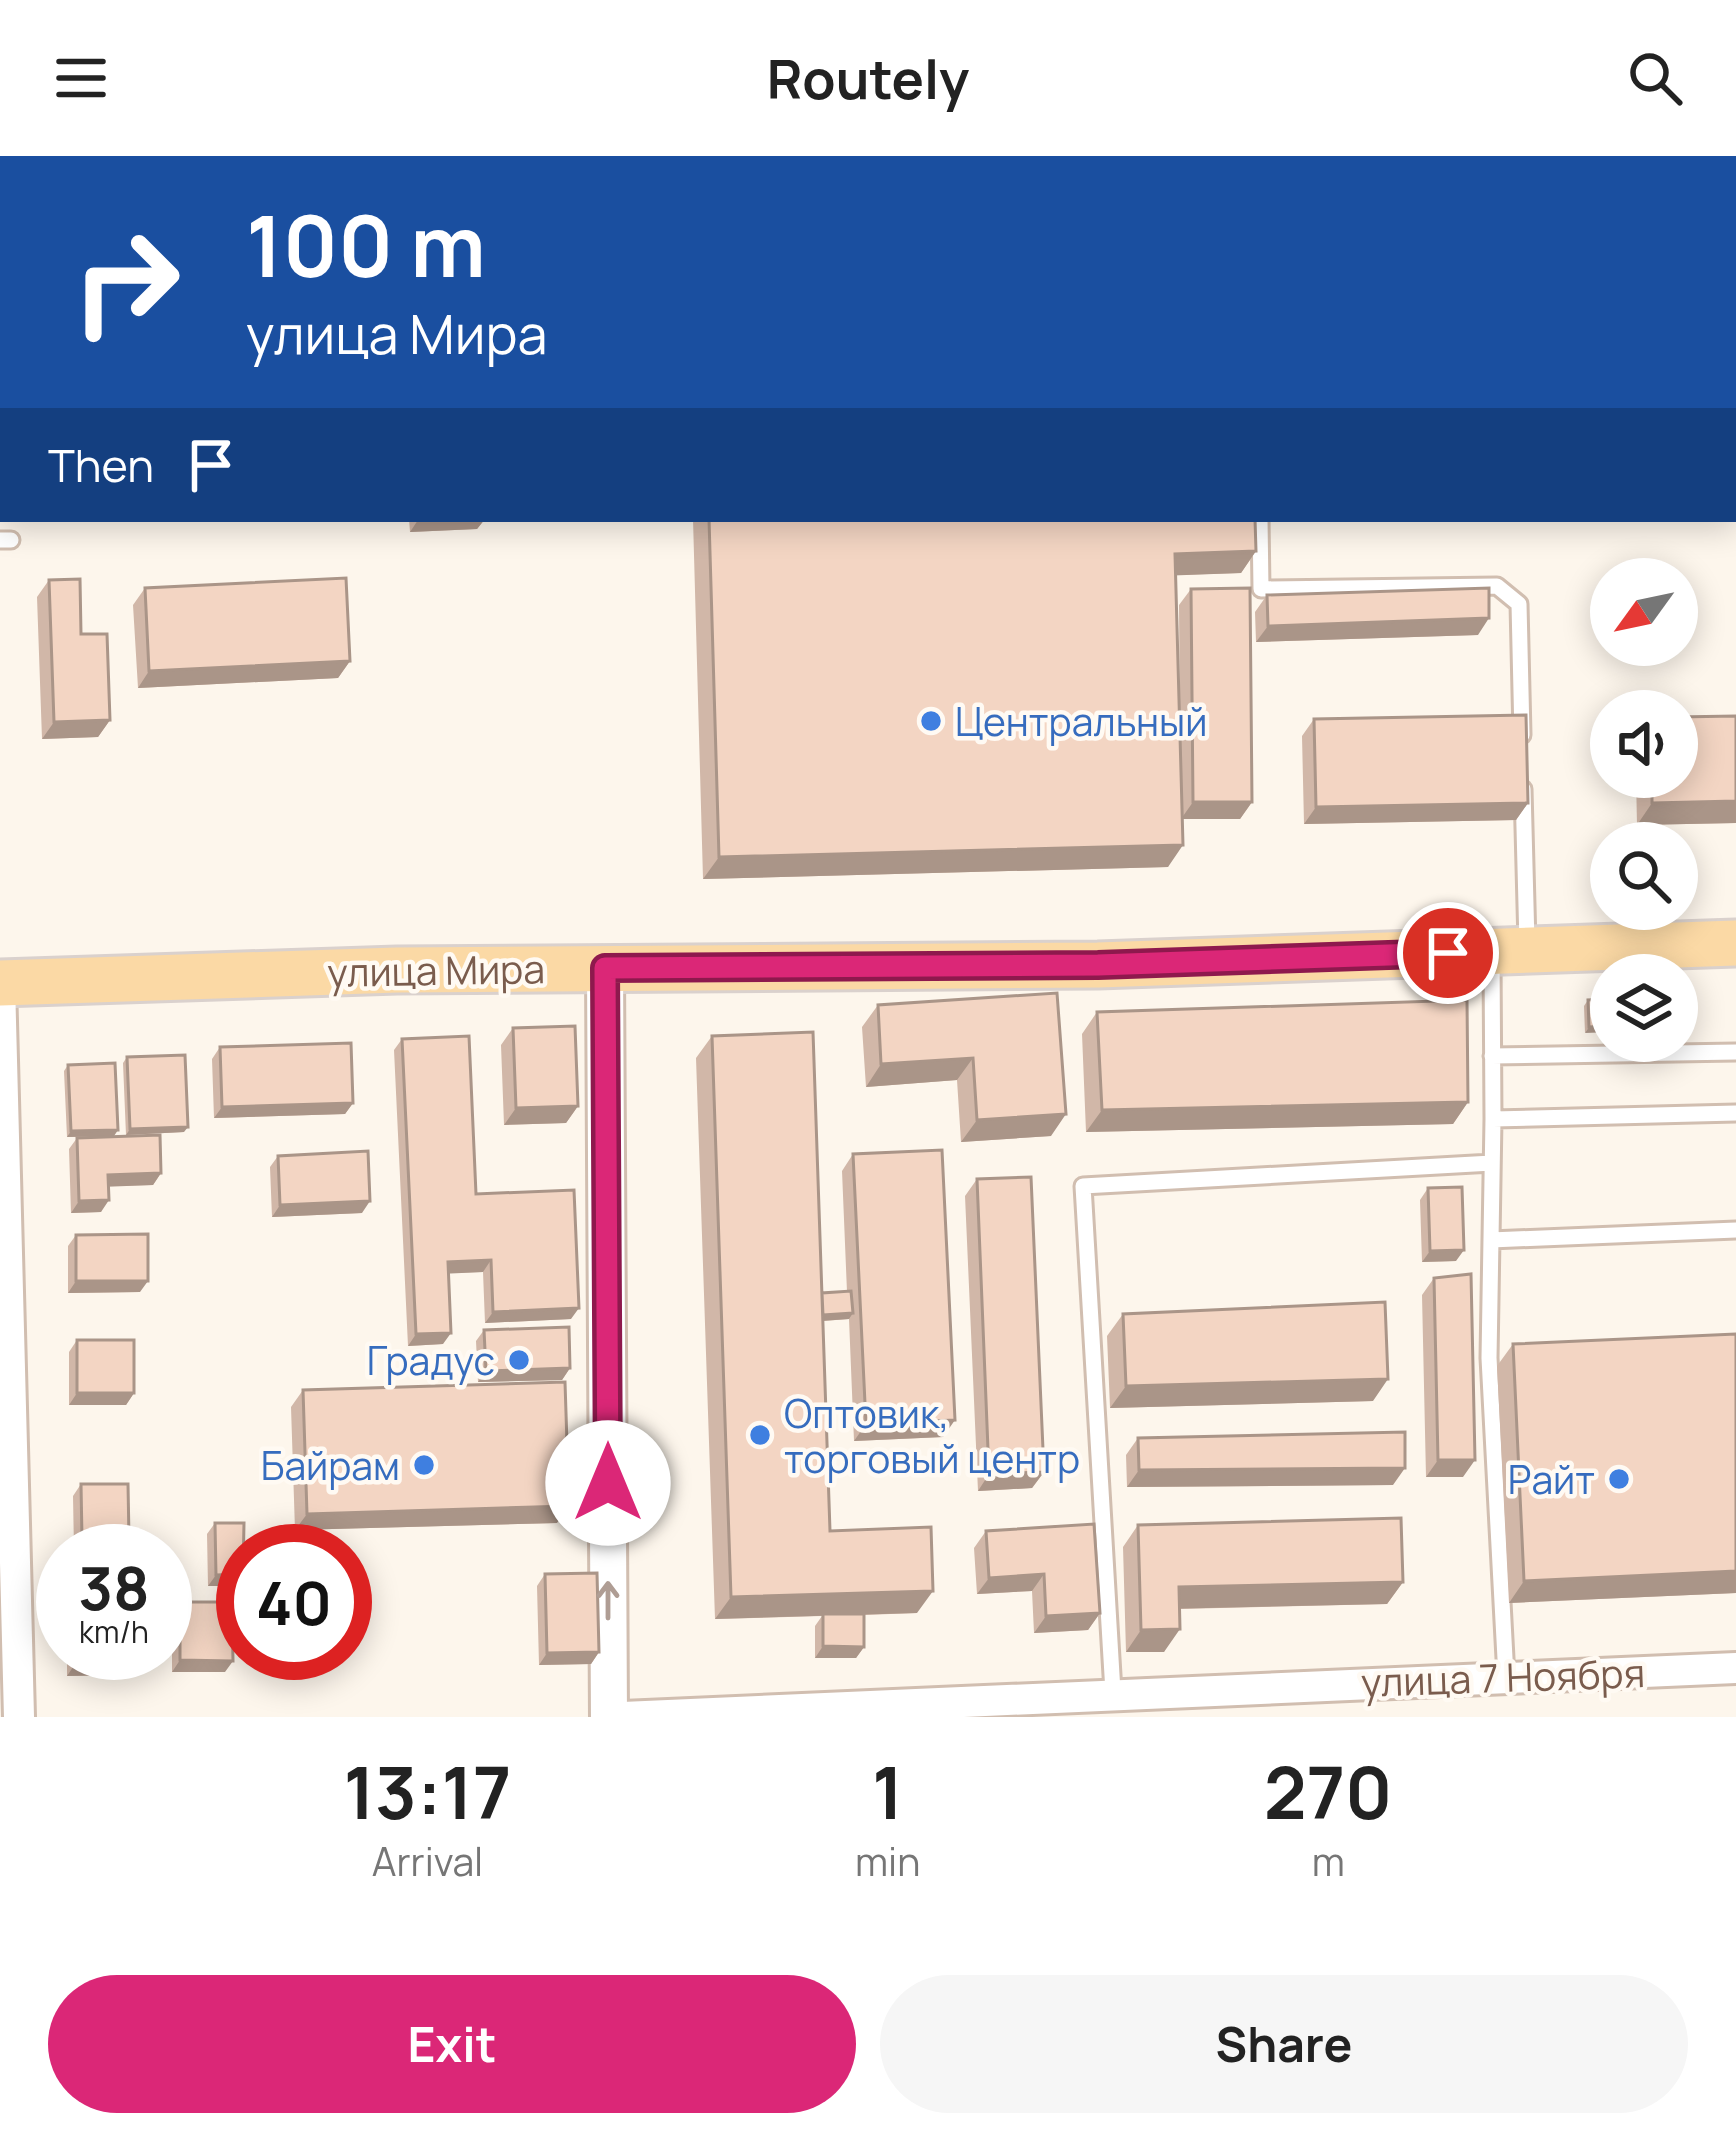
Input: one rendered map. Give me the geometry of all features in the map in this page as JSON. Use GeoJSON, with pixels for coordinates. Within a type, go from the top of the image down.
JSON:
{"type":"FeatureCollection","features":[{"type":"Feature","properties":{"kind":"main road","name":"улица Мира"},"geometry":{"type":"LineString","coordinates":[[0,983],[605,968],[1098,965],[1736,943]]}},
{"type":"Feature","properties":{"kind":"street"},"geometry":{"type":"LineString","coordinates":[[605,968],[609,1717]]}},
{"type":"Feature","properties":{"kind":"street"},"geometry":{"type":"LineString","coordinates":[[0,983],[19,1717]]}},
{"type":"Feature","properties":{"kind":"street","name":"улица 7 Ноября"},"geometry":{"type":"LineString","coordinates":[[622,1717],[1736,1668]]}},
{"type":"Feature","properties":{"kind":"lane"},"geometry":{"type":"LineString","coordinates":[[1260,522],[1262,589],[1497,586],[1520,604],[1509,950],[1492,1057],[1489,1358],[1506,1677]]}},
{"type":"Feature","properties":{"kind":"lane"},"geometry":{"type":"LineString","coordinates":[[1492,1057],[1736,1052]]}},
{"type":"Feature","properties":{"kind":"lane"},"geometry":{"type":"LineString","coordinates":[[1493,1119],[1736,1113]]}},
{"type":"Feature","properties":{"kind":"lane"},"geometry":{"type":"LineString","coordinates":[[1114,1692],[1083,1186],[1492,1163]]}},
{"type":"Feature","properties":{"kind":"lane"},"geometry":{"type":"LineString","coordinates":[[1491,1240],[1736,1230]]}},
{"type":"Feature","properties":{"kind":"building","name":"Центральный"},"geometry":{"type":"Polygon","coordinates":[[[709,522],[1255,522],[1256,551],[1175,554],[1183,845],[719,857],[709,522]]]}},
{"type":"Feature","properties":{"kind":"building"},"geometry":{"type":"Polygon","coordinates":[[[346,578],[350,661],[149,671],[145,588],[346,578]]]}},
{"type":"Feature","properties":{"kind":"building"},"geometry":{"type":"Polygon","coordinates":[[[80,579],[81,634],[107,634],[110,720],[54,722],[49,580],[80,579]]]}},
{"type":"Feature","properties":{"kind":"building"},"geometry":{"type":"Polygon","coordinates":[[[1250,588],[1252,802],[1193,802],[1191,589],[1250,588]]]}},
{"type":"Feature","properties":{"kind":"building"},"geometry":{"type":"Polygon","coordinates":[[[1489,588],[1489,618],[1268,626],[1267,595],[1489,588]]]}},
{"type":"Feature","properties":{"kind":"building"},"geometry":{"type":"Polygon","coordinates":[[[1526,715],[1528,803],[1316,807],[1314,719],[1526,715]]]}},
{"type":"Feature","properties":{"kind":"building"},"geometry":{"type":"Polygon","coordinates":[[[1736,716],[1736,801],[1652,803],[1652,798],[1698,798],[1698,717],[1736,716]]]}},
{"type":"Feature","properties":{"kind":"building"},"geometry":{"type":"Polygon","coordinates":[[[1057,993],[1066,1114],[977,1120],[973,1058],[881,1064],[878,1005],[1057,993]]]}},
{"type":"Feature","properties":{"kind":"building"},"geometry":{"type":"Polygon","coordinates":[[[1467,1000],[1468,1102],[1102,1110],[1097,1012],[1467,1000]]]}},
{"type":"Feature","properties":{"kind":"building"},"geometry":{"type":"Polygon","coordinates":[[[575,1026],[578,1106],[516,1108],[513,1028],[575,1026]]]}},
{"type":"Feature","properties":{"kind":"building","name":"Оптовик, торговый центр"},"geometry":{"type":"Polygon","coordinates":[[[813,1032],[830,1531],[931,1527],[933,1591],[731,1597],[712,1036],[813,1032]]]}},
{"type":"Feature","properties":{"kind":"building"},"geometry":{"type":"Polygon","coordinates":[[[469,1036],[476,1194],[574,1190],[579,1308],[493,1312],[491,1260],[448,1262],[451,1333],[416,1334],[402,1039],[469,1036]]]}},
{"type":"Feature","properties":{"kind":"building"},"geometry":{"type":"Polygon","coordinates":[[[351,1043],[353,1103],[222,1107],[220,1047],[351,1043]]]}},
{"type":"Feature","properties":{"kind":"building"},"geometry":{"type":"Polygon","coordinates":[[[185,1055],[188,1127],[130,1129],[127,1057],[185,1055]]]}},
{"type":"Feature","properties":{"kind":"building"},"geometry":{"type":"Polygon","coordinates":[[[115,1063],[118,1130],[71,1131],[68,1065],[115,1063]]]}},
{"type":"Feature","properties":{"kind":"building"},"geometry":{"type":"Polygon","coordinates":[[[160,1135],[161,1173],[108,1175],[109,1200],[79,1201],[77,1138],[160,1135]]]}},
{"type":"Feature","properties":{"kind":"building"},"geometry":{"type":"Polygon","coordinates":[[[942,1150],[955,1420],[866,1424],[853,1154],[942,1150]]]}},
{"type":"Feature","properties":{"kind":"building"},"geometry":{"type":"Polygon","coordinates":[[[368,1151],[370,1201],[280,1205],[278,1156],[368,1151]]]}},
{"type":"Feature","properties":{"kind":"building"},"geometry":{"type":"Polygon","coordinates":[[[1031,1177],[1044,1472],[989,1474],[977,1179],[1031,1177]]]}},
{"type":"Feature","properties":{"kind":"building"},"geometry":{"type":"Polygon","coordinates":[[[1462,1187],[1464,1250],[1430,1251],[1428,1188],[1462,1187]]]}},
{"type":"Feature","properties":{"kind":"building"},"geometry":{"type":"Polygon","coordinates":[[[148,1234],[148,1281],[76,1281],[76,1235],[148,1234]]]}},
{"type":"Feature","properties":{"kind":"building"},"geometry":{"type":"Polygon","coordinates":[[[1471,1274],[1475,1460],[1438,1460],[1434,1278],[1471,1274]]]}},
{"type":"Feature","properties":{"kind":"building"},"geometry":{"type":"Polygon","coordinates":[[[851,1291],[853,1313],[823,1315],[822,1293],[851,1291]]]}},
{"type":"Feature","properties":{"kind":"building"},"geometry":{"type":"Polygon","coordinates":[[[1385,1302],[1388,1379],[1126,1386],[1123,1314],[1385,1302]]]}},
{"type":"Feature","properties":{"kind":"building"},"geometry":{"type":"Polygon","coordinates":[[[569,1327],[570,1368],[486,1371],[484,1330],[569,1327]]]}},
{"type":"Feature","properties":{"kind":"building","name":"Райт"},"geometry":{"type":"Polygon","coordinates":[[[1736,1334],[1736,1571],[1524,1581],[1513,1344],[1736,1334]]]}},
{"type":"Feature","properties":{"kind":"building"},"geometry":{"type":"Polygon","coordinates":[[[77,1340],[134,1340],[134,1393],[77,1393],[77,1340]]]}},
{"type":"Feature","properties":{"kind":"building","name":"Байрам"},"geometry":{"type":"Polygon","coordinates":[[[565,1382],[569,1506],[307,1514],[303,1390],[565,1382]]]}},
{"type":"Feature","properties":{"kind":"building"},"geometry":{"type":"Polygon","coordinates":[[[1405,1432],[1405,1468],[1139,1470],[1138,1438],[1405,1432]]]}},
{"type":"Feature","properties":{"kind":"building"},"geometry":{"type":"Polygon","coordinates":[[[81,1484],[128,1484],[129,1524],[82,1524],[81,1484]]]}},
{"type":"Feature","properties":{"kind":"building"},"geometry":{"type":"Polygon","coordinates":[[[1401,1518],[1403,1582],[1179,1587],[1180,1629],[1141,1630],[1138,1525],[1401,1518]]]}},
{"type":"Feature","properties":{"kind":"building"},"geometry":{"type":"Polygon","coordinates":[[[1094,1524],[1100,1613],[1046,1616],[1044,1574],[989,1578],[986,1531],[1094,1524]]]}},
{"type":"Feature","properties":{"kind":"building"},"geometry":{"type":"Polygon","coordinates":[[[597,1573],[599,1652],[547,1653],[545,1574],[597,1573]]]}},
{"type":"Feature","properties":{"kind":"building"},"geometry":{"type":"Polygon","coordinates":[[[192,1602],[216,1602],[216,1661],[192,1660],[192,1602]]]}},
{"type":"Feature","properties":{"kind":"building"},"geometry":{"type":"Polygon","coordinates":[[[823,1614],[864,1614],[864,1647],[823,1646],[823,1614]]]}},
{"type":"Feature","properties":{"kind":"place","name":"Центральный"},"geometry":{"type":"Point","coordinates":[931,721]}},
{"type":"Feature","properties":{"kind":"place","name":"Градус"},"geometry":{"type":"Point","coordinates":[519,1360]}},
{"type":"Feature","properties":{"kind":"place","name":"Оптовик, торговый центр"},"geometry":{"type":"Point","coordinates":[760,1435]}},
{"type":"Feature","properties":{"kind":"place","name":"Байрам"},"geometry":{"type":"Point","coordinates":[424,1465]}},
{"type":"Feature","properties":{"kind":"place","name":"Райт"},"geometry":{"type":"Point","coordinates":[1619,1479]}},
{"type":"Feature","properties":{"kind":"route"},"geometry":{"type":"LineString","coordinates":[[608,1483],[605,968],[1098,965],[1448,953]]}}]}
